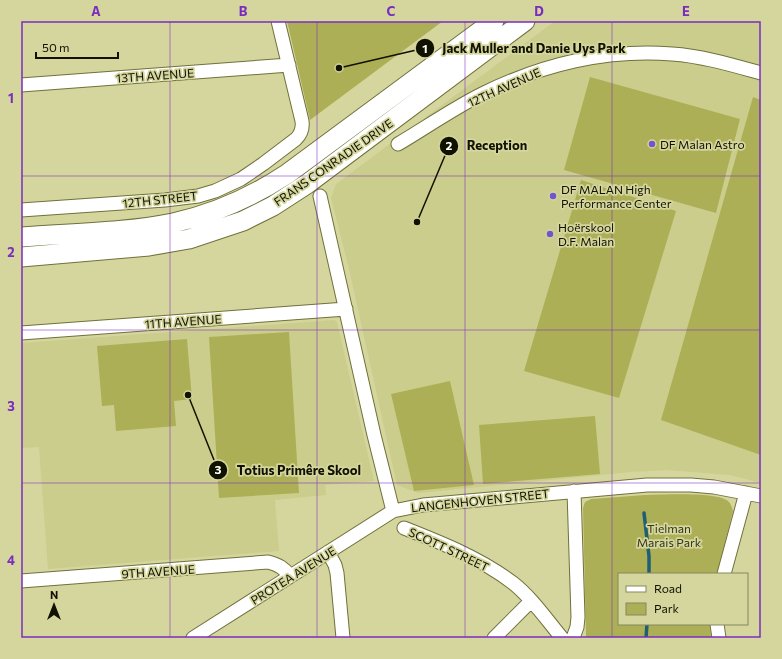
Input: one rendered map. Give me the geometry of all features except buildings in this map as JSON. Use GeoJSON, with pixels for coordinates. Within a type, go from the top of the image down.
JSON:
{"type":"FeatureCollection","features":[{"type":"Feature","properties":{"kind":"main road","name":"FRANS CONRADIE DRIVE"},"geometry":{"type":"LineString","coordinates":[[21,237],[117,230],[160,225],[203,215],[233,204],[262,190],[298,166],[494,21]]}},
{"type":"Feature","properties":{"kind":"main road","name":"FRANS CONRADIE DRIVE"},"geometry":{"type":"LineString","coordinates":[[21,256],[162,244],[204,235],[243,221],[273,206],[307,184],[525,21]]}},
{"type":"Feature","properties":{"kind":"street"},"geometry":{"type":"LineString","coordinates":[[278,21],[288,66]]}},
{"type":"Feature","properties":{"kind":"street","name":"12TH AVENUE"},"geometry":{"type":"LineString","coordinates":[[398,144],[481,94],[528,74],[580,59],[610,55],[672,54],[718,62],[761,73]]}},
{"type":"Feature","properties":{"kind":"street","name":"13TH AVENUE"},"geometry":{"type":"LineString","coordinates":[[21,85],[288,66]]}},
{"type":"Feature","properties":{"kind":"street","name":"12TH STREET"},"geometry":{"type":"LineString","coordinates":[[21,210],[187,198],[215,191],[240,179],[296,139],[302,130],[302,121],[288,66]]}},
{"type":"Feature","properties":{"kind":"street"},"geometry":{"type":"LineString","coordinates":[[320,196],[374,435],[393,511]]}},
{"type":"Feature","properties":{"kind":"street","name":"11TH AVENUE"},"geometry":{"type":"LineString","coordinates":[[21,333],[346,309]]}},
{"type":"Feature","properties":{"kind":"street","name":"LANGENHOVEN STREET"},"geometry":{"type":"LineString","coordinates":[[393,511],[424,505],[647,485],[691,485],[714,487],[761,496]]}},
{"type":"Feature","properties":{"kind":"street"},"geometry":{"type":"LineString","coordinates":[[573,638],[577,627],[578,617],[574,491]]}},
{"type":"Feature","properties":{"kind":"street"},"geometry":{"type":"LineString","coordinates":[[724,573],[746,493]]}},
{"type":"Feature","properties":{"kind":"street","name":"PROTEA AVENUE"},"geometry":{"type":"LineString","coordinates":[[197,637],[393,511]]}},
{"type":"Feature","properties":{"kind":"street","name":"SCOTT STREET"},"geometry":{"type":"LineString","coordinates":[[404,528],[441,542],[484,563],[514,584],[531,601],[562,638]]}},
{"type":"Feature","properties":{"kind":"street"},"geometry":{"type":"LineString","coordinates":[[328,552],[336,565],[343,638]]}},
{"type":"Feature","properties":{"kind":"street","name":"9TH AVENUE"},"geometry":{"type":"LineString","coordinates":[[21,581],[268,562],[277,564],[284,568],[290,576]]}},
{"type":"Feature","properties":{"kind":"street"},"geometry":{"type":"LineString","coordinates":[[494,638],[531,601]]}},
{"type":"Feature","properties":{"kind":"street"},"geometry":{"type":"LineString","coordinates":[[717,625],[719,638]]}},
{"type":"Feature","properties":{"kind":"shaded area","name":"Hoërskool D.F. Malan"},"geometry":{"type":"Polygon","coordinates":[[[555,21],[761,21],[761,483],[730,475],[666,470],[631,472],[418,493],[397,485],[349,269],[331,198],[336,184],[555,21]]]}},
{"type":"Feature","properties":{"kind":"shaded area"},"geometry":{"type":"Polygon","coordinates":[[[334,320],[337,322],[374,481],[325,485],[326,495],[275,500],[279,551],[48,569],[39,447],[21,448],[21,343],[334,320]]]}},
{"type":"Feature","properties":{"kind":"green space"},"geometry":{"type":"Polygon","coordinates":[[[287,21],[443,21],[310,120],[287,21]]]}},
{"type":"Feature","properties":{"kind":"green space","name":"DF Malan Astro"},"geometry":{"type":"Polygon","coordinates":[[[590,77],[740,119],[716,213],[564,170],[590,77]]]}},
{"type":"Feature","properties":{"kind":"green space"},"geometry":{"type":"Polygon","coordinates":[[[753,97],[761,100],[761,455],[661,420],[753,97]]]}},
{"type":"Feature","properties":{"kind":"green space"},"geometry":{"type":"Polygon","coordinates":[[[581,180],[676,211],[619,398],[524,371],[581,180]]]}},
{"type":"Feature","properties":{"kind":"green space"},"geometry":{"type":"Polygon","coordinates":[[[289,332],[299,493],[219,498],[209,337],[289,332]]]}},
{"type":"Feature","properties":{"kind":"green space"},"geometry":{"type":"Polygon","coordinates":[[[187,339],[192,399],[174,401],[176,426],[116,431],[114,405],[102,406],[97,346],[187,339]]]}},
{"type":"Feature","properties":{"kind":"green space"},"geometry":{"type":"Polygon","coordinates":[[[450,381],[474,485],[414,491],[391,394],[450,381]]]}},
{"type":"Feature","properties":{"kind":"green space"},"geometry":{"type":"Polygon","coordinates":[[[595,416],[600,474],[483,484],[479,425],[595,416]]]}},
{"type":"Feature","properties":{"kind":"green space","name":"Tielman Marais Park"},"geometry":{"type":"Polygon","coordinates":[[[689,494],[714,496],[729,502],[733,511],[717,573],[618,573],[618,625],[710,625],[711,638],[585,638],[583,508],[585,502],[591,499],[645,495],[689,494]]]}},
{"type":"Feature","properties":{"kind":"waterway"},"geometry":{"type":"LineString","coordinates":[[644,513],[649,556],[649,573]]}},
{"type":"Feature","properties":{"kind":"waterway"},"geometry":{"type":"LineString","coordinates":[[646,638],[647,625]]}},
{"type":"Feature","properties":{"kind":"place","name":"Jack Muller and Danie Uys Park"},"geometry":{"type":"Point","coordinates":[339,68]}},
{"type":"Feature","properties":{"kind":"place","name":"DF Malan Astro"},"geometry":{"type":"Point","coordinates":[652,144]}},
{"type":"Feature","properties":{"kind":"place","name":"DF MALAN High Performance Center"},"geometry":{"type":"Point","coordinates":[553,196]}},
{"type":"Feature","properties":{"kind":"place","name":"Reception"},"geometry":{"type":"Point","coordinates":[417,222]}},
{"type":"Feature","properties":{"kind":"place","name":"Hoërskool D.F. Malan"},"geometry":{"type":"Point","coordinates":[550,234]}},
{"type":"Feature","properties":{"kind":"place","name":"Totius Primêre Skool"},"geometry":{"type":"Point","coordinates":[188,395]}}]}
